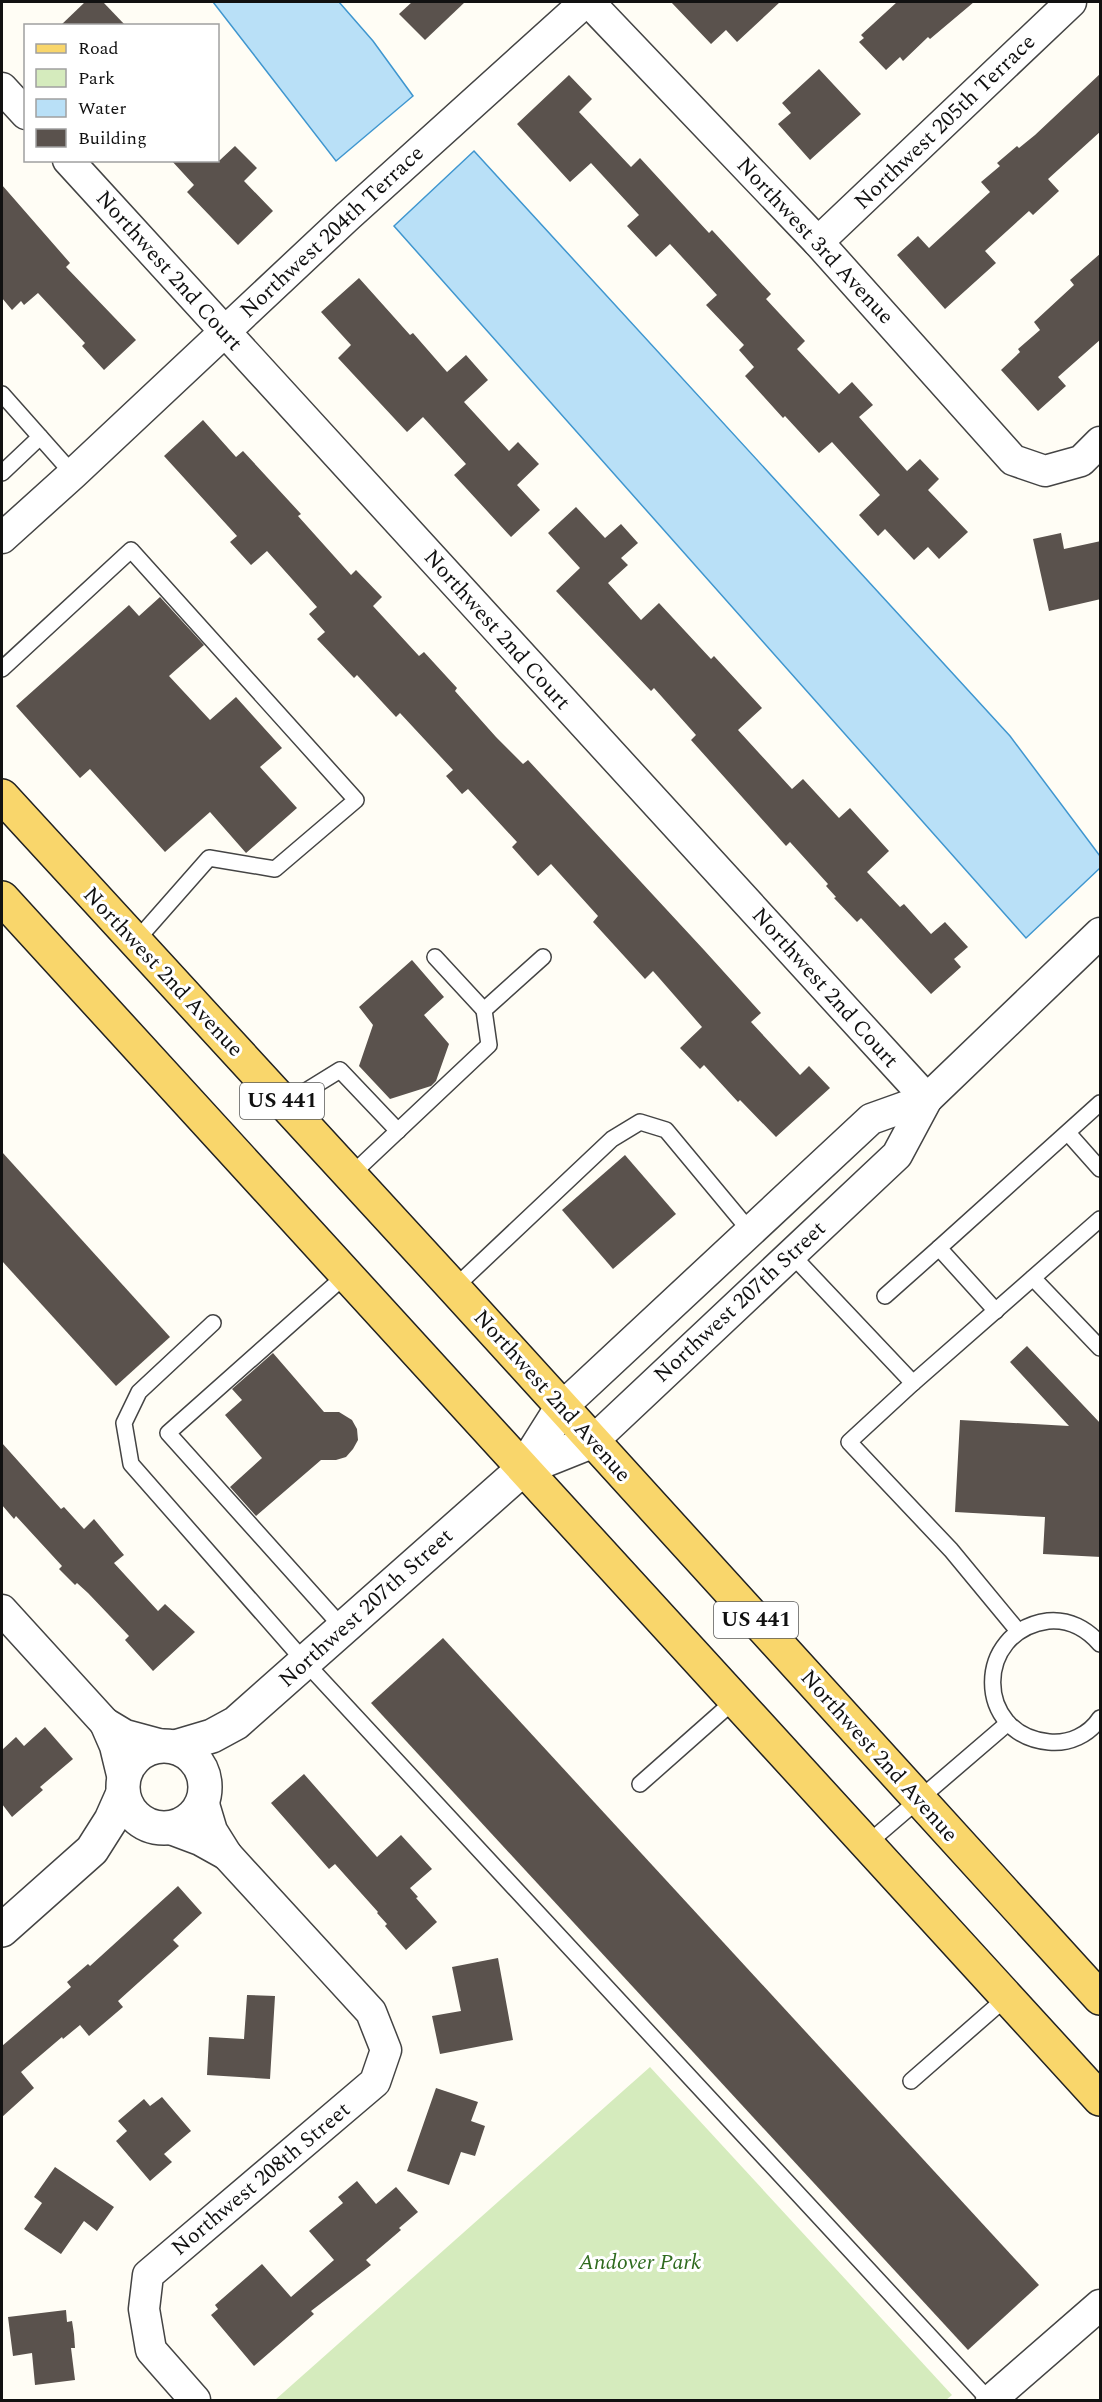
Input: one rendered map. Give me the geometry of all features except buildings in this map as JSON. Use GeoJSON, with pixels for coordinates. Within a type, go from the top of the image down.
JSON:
{"type":"FeatureCollection","features":[{"type":"Feature","properties":{"kind":"main road","name":"Northwest 2nd Avenue"},"geometry":{"type":"LineString","coordinates":[[2,796],[1101,1998]]}},
{"type":"Feature","properties":{"kind":"main road","name":"US 441"},"geometry":{"type":"LineString","coordinates":[[2,898],[1101,2099]]}},
{"type":"Feature","properties":{"kind":"street","name":"Northwest 3rd Avenue"},"geometry":{"type":"LineString","coordinates":[[587,2],[818,242],[1013,460],[1045,471],[1081,460],[1101,442]]}},
{"type":"Feature","properties":{"kind":"street","name":"Northwest 204th Terrace"},"geometry":{"type":"LineString","coordinates":[[2,538],[347,217],[587,2]]}},
{"type":"Feature","properties":{"kind":"street","name":"Northwest 205th Terrace"},"geometry":{"type":"LineString","coordinates":[[818,242],[1071,2]]}},
{"type":"Feature","properties":{"kind":"street"},"geometry":{"type":"LineString","coordinates":[[2,88],[24,112]]}},
{"type":"Feature","properties":{"kind":"street","name":"Northwest 2nd Court"},"geometry":{"type":"LineString","coordinates":[[70,162],[927,1099]]}},
{"type":"Feature","properties":{"kind":"street","name":"Northwest 207th Street"},"geometry":{"type":"LineString","coordinates":[[523,1469],[593,1441],[897,1155],[927,1099],[1101,933]]}},
{"type":"Feature","properties":{"kind":"street","name":"Northwest 207th Street"},"geometry":{"type":"LineString","coordinates":[[169,1746],[212,1736],[236,1723],[523,1469],[562,1407],[870,1119],[927,1099]]}},
{"type":"Feature","properties":{"kind":"street"},"geometry":{"type":"LineString","coordinates":[[2,1610],[105,1723],[125,1735],[188,1752],[204,1774],[212,1831],[227,1855]]}},
{"type":"Feature","properties":{"kind":"street"},"geometry":{"type":"LineString","coordinates":[[105,1723],[115,1746],[128,1806],[135,1817],[200,1840],[227,1855]]}},
{"type":"Feature","properties":{"kind":"street","name":"Northwest 207th Street"},"geometry":{"type":"LineString","coordinates":[[205,1794],[212,1765],[236,1723]]}},
{"type":"Feature","properties":{"kind":"street"},"geometry":{"type":"LineString","coordinates":[[92,1850],[111,1820],[128,1767],[148,1748],[169,1746]]}},
{"type":"Feature","properties":{"kind":"street"},"geometry":{"type":"LineString","coordinates":[[2,1930],[92,1850],[120,1836],[187,1822],[197,1813],[205,1794]]}},
{"type":"Feature","properties":{"kind":"street","name":"Northwest 208th Street"},"geometry":{"type":"LineString","coordinates":[[195,2400],[151,2350],[144,2309],[148,2274],[375,2082],[386,2050],[371,2012],[227,1855]]}},
{"type":"Feature","properties":{"kind":"street"},"geometry":{"type":"LineString","coordinates":[[995,2399],[1101,2306]]}},
{"type":"Feature","properties":{"kind":"lane"},"geometry":{"type":"LineString","coordinates":[[2,394],[73,474]]}},
{"type":"Feature","properties":{"kind":"lane"},"geometry":{"type":"LineString","coordinates":[[2,472],[40,437]]}},
{"type":"Feature","properties":{"kind":"lane"},"geometry":{"type":"LineString","coordinates":[[2,669],[132,550],[356,800],[275,868],[209,858],[135,942]]}},
{"type":"Feature","properties":{"kind":"lane"},"geometry":{"type":"LineString","coordinates":[[351,1176],[489,1045],[484,1010],[435,957]]}},
{"type":"Feature","properties":{"kind":"lane"},"geometry":{"type":"LineString","coordinates":[[484,1010],[543,957]]}},
{"type":"Feature","properties":{"kind":"lane"},"geometry":{"type":"LineString","coordinates":[[285,1104],[340,1070],[398,1131]]}},
{"type":"Feature","properties":{"kind":"lane"},"geometry":{"type":"LineString","coordinates":[[885,1296],[1101,1103]]}},
{"type":"Feature","properties":{"kind":"lane"},"geometry":{"type":"LineString","coordinates":[[454,1288],[612,1138],[640,1122],[666,1130],[750,1231]]}},
{"type":"Feature","properties":{"kind":"lane"},"geometry":{"type":"LineString","coordinates":[[1068,1133],[1101,1169]]}},
{"type":"Feature","properties":{"kind":"lane"},"geometry":{"type":"LineString","coordinates":[[1018,1631],[951,1550],[849,1442],[1101,1219]]}},
{"type":"Feature","properties":{"kind":"lane"},"geometry":{"type":"LineString","coordinates":[[939,1248],[996,1311]]}},
{"type":"Feature","properties":{"kind":"lane"},"geometry":{"type":"LineString","coordinates":[[791,1254],[913,1383]]}},
{"type":"Feature","properties":{"kind":"lane"},"geometry":{"type":"LineString","coordinates":[[343,1628],[168,1433],[347,1274]]}},
{"type":"Feature","properties":{"kind":"lane"},"geometry":{"type":"LineString","coordinates":[[1033,1278],[1101,1348]]}},
{"type":"Feature","properties":{"kind":"lane"},"geometry":{"type":"LineString","coordinates":[[213,1323],[139,1392],[124,1423],[131,1464],[305,1662],[995,2399]]}},
{"type":"Feature","properties":{"kind":"lane"},"geometry":{"type":"LineString","coordinates":[[1098,1633],[1075,1624],[1055,1621],[1036,1623],[1018,1631],[1004,1645],[995,1662],[992,1681],[994,1701],[1008,1723],[1018,1732],[1037,1741],[1058,1743],[1078,1737],[1095,1726],[1101,1718]]}},
{"type":"Feature","properties":{"kind":"lane"},"geometry":{"type":"LineString","coordinates":[[640,1784],[735,1700]]}},
{"type":"Feature","properties":{"kind":"lane"},"geometry":{"type":"LineString","coordinates":[[867,1844],[1008,1723]]}},
{"type":"Feature","properties":{"kind":"lane"},"geometry":{"type":"LineString","coordinates":[[911,2081],[1007,1997]]}},
{"type":"Feature","properties":{"kind":"green space","name":"Andover Park"},"geometry":{"type":"Polygon","coordinates":[[[650,2067],[952,2395],[946,2400],[275,2400],[650,2067]]]}},
{"type":"Feature","properties":{"kind":"water"},"geometry":{"type":"Polygon","coordinates":[[[213,2],[339,2],[373,41],[413,96],[336,161],[213,2]]]}},
{"type":"Feature","properties":{"kind":"water"},"geometry":{"type":"Polygon","coordinates":[[[474,151],[1010,736],[1100,856],[1100,868],[1026,938],[394,226],[474,151]]]}}]}
